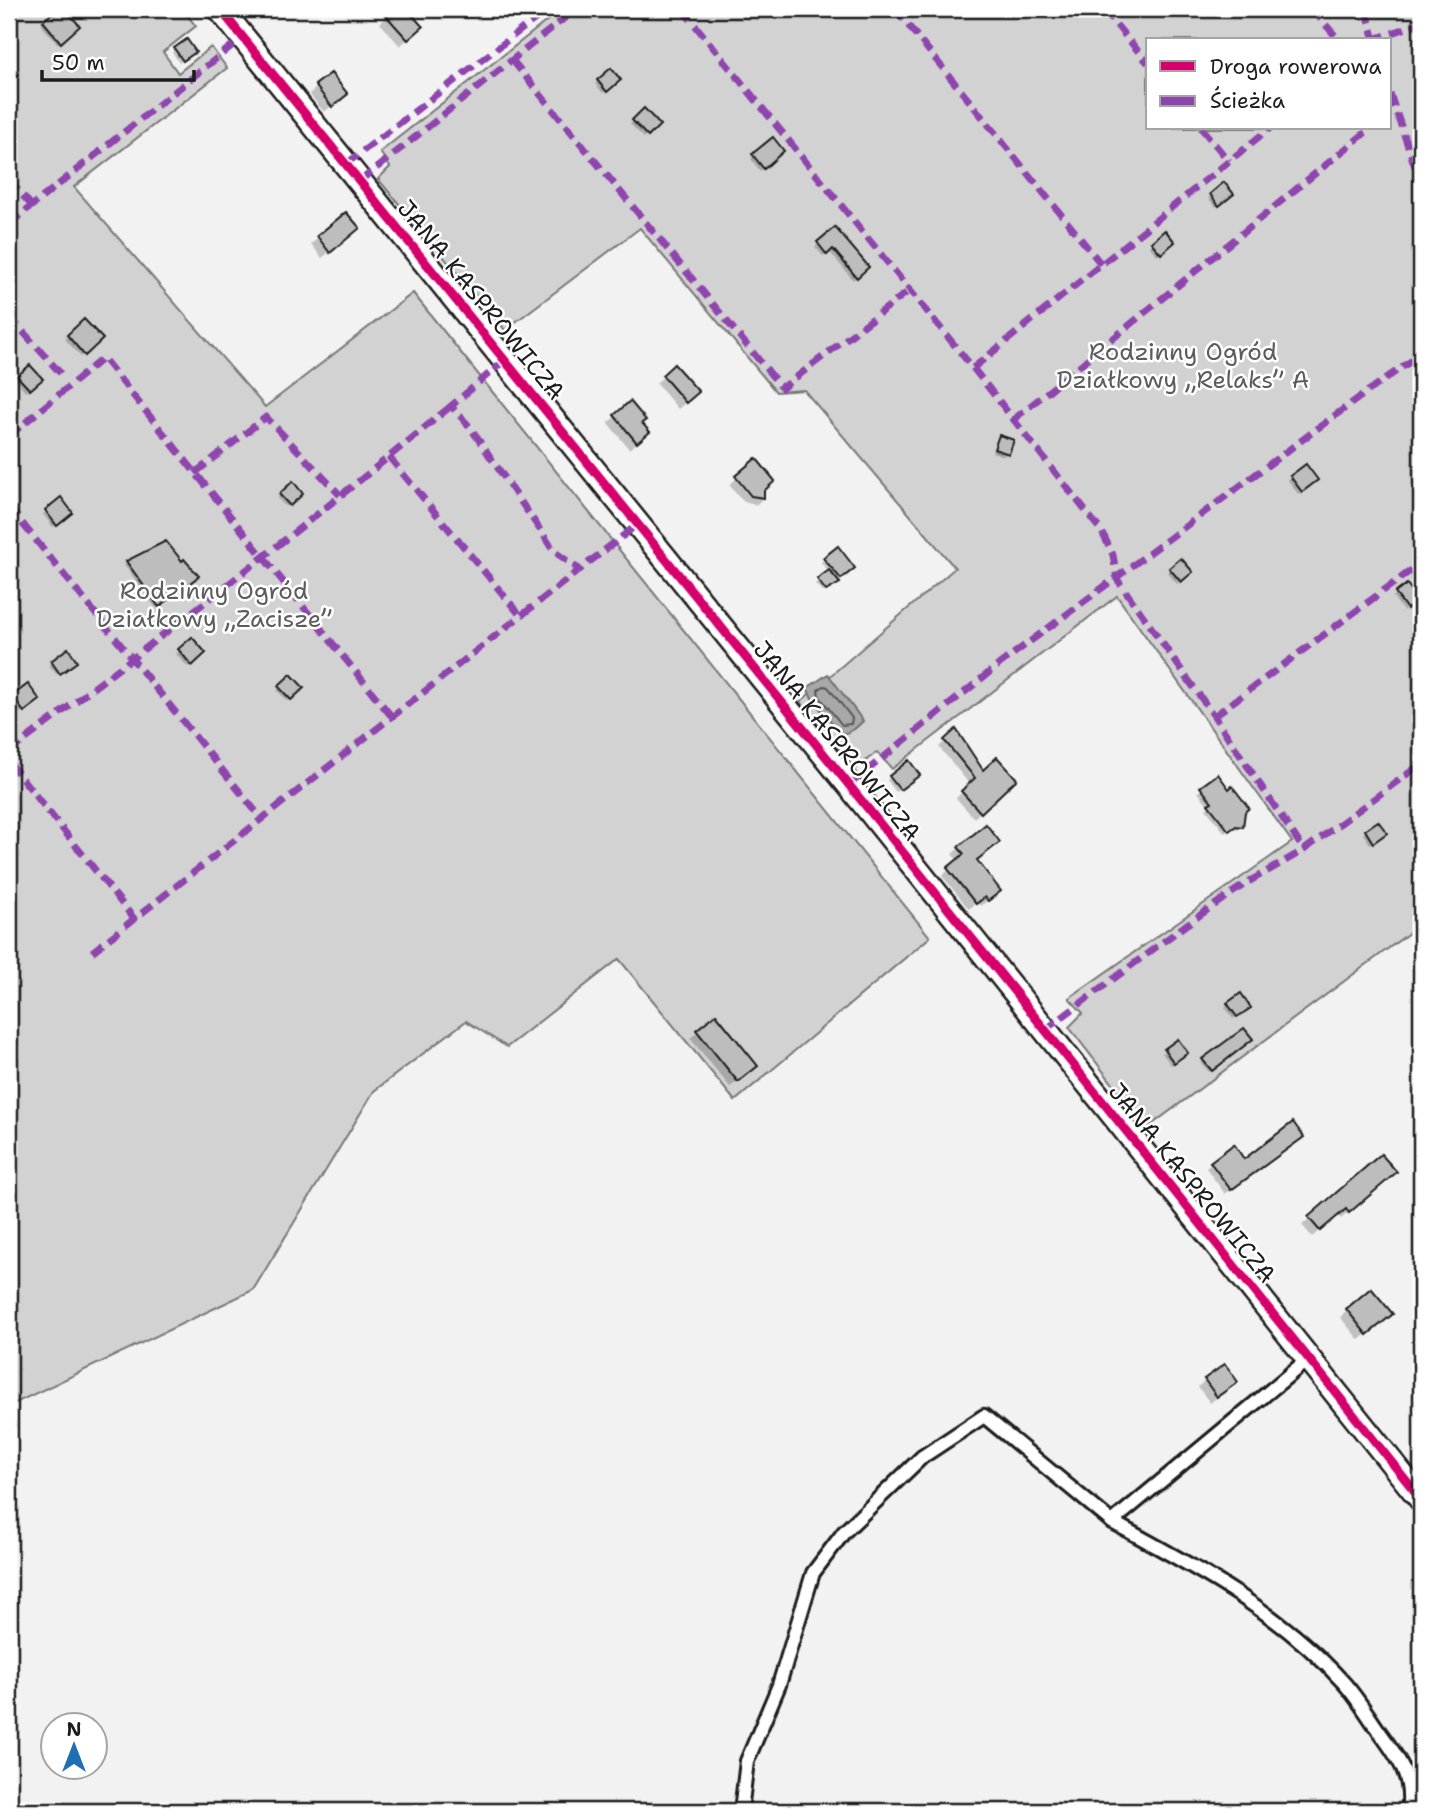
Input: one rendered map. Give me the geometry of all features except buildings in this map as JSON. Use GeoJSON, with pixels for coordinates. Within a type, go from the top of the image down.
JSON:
{"type":"FeatureCollection","features":[{"type":"Feature","properties":{"kind":"street","name":"JANA KASPROWICZA"},"geometry":{"type":"LineString","coordinates":[[220,9],[932,888],[1307,1360],[1421,1499]]}},
{"type":"Feature","properties":{"kind":"lane"},"geometry":{"type":"LineString","coordinates":[[1112,1522],[1307,1360]]}},
{"type":"Feature","properties":{"kind":"lane"},"geometry":{"type":"LineString","coordinates":[[741,1811],[747,1761],[779,1685],[813,1573],[844,1532],[922,1457],[984,1416],[1112,1522],[1220,1581],[1297,1638],[1344,1683],[1403,1765],[1411,1796],[1408,1811]]}},
{"type":"Feature","properties":{"kind":"green space","name":"Rodzinny Ogród Działkowy „Zacisze”"},"geometry":{"type":"Polygon","coordinates":[[[9,9],[182,9],[196,26],[163,52],[178,73],[211,47],[227,68],[74,187],[265,407],[413,293],[930,937],[735,1101],[619,959],[507,1047],[466,1021],[374,1091],[253,1290],[9,1406],[9,9]]]}},
{"type":"Feature","properties":{"kind":"green space","name":"Rodzinny Ogród Działkowy „Relaks” A"},"geometry":{"type":"Polygon","coordinates":[[[562,9],[1421,9],[1421,924],[1147,1128],[1069,1027],[1083,1013],[1069,998],[1292,842],[1117,596],[892,769],[877,752],[855,769],[800,702],[955,568],[804,390],[776,392],[640,228],[505,330],[378,179],[390,167],[380,152],[562,9]]]}},
{"type":"Feature","properties":{"kind":"water"},"geometry":{"type":"Polygon","coordinates":[[[828,674],[863,721],[848,733],[841,734],[813,700],[807,688],[828,674]]]}},
{"type":"Feature","properties":{"kind":"marked path"},"geometry":{"type":"LineString","coordinates":[[346,164],[548,9]]}},
{"type":"Feature","properties":{"kind":"marked path"},"geometry":{"type":"LineString","coordinates":[[360,181],[576,9]]}},
{"type":"Feature","properties":{"kind":"marked path"},"geometry":{"type":"LineString","coordinates":[[682,9],[973,368],[1102,532],[1113,555],[1117,579],[1304,850]]}},
{"type":"Feature","properties":{"kind":"marked path"},"geometry":{"type":"LineString","coordinates":[[895,9],[1101,264]]}},
{"type":"Feature","properties":{"kind":"marked path"},"geometry":{"type":"LineString","coordinates":[[1103,9],[1146,61]]}},
{"type":"Feature","properties":{"kind":"marked path"},"geometry":{"type":"LineString","coordinates":[[1312,9],[1337,38]]}},
{"type":"Feature","properties":{"kind":"marked path"},"geometry":{"type":"LineString","coordinates":[[1366,9],[1374,38]]}},
{"type":"Feature","properties":{"kind":"marked path"},"geometry":{"type":"LineString","coordinates":[[1378,38],[1421,23]]}},
{"type":"Feature","properties":{"kind":"marked path"},"geometry":{"type":"LineString","coordinates":[[9,224],[243,37]]}},
{"type":"Feature","properties":{"kind":"marked path"},"geometry":{"type":"LineString","coordinates":[[512,60],[782,388],[910,290]]}},
{"type":"Feature","properties":{"kind":"marked path"},"geometry":{"type":"LineString","coordinates":[[1392,100],[1421,184]]}},
{"type":"Feature","properties":{"kind":"marked path"},"geometry":{"type":"LineString","coordinates":[[1203,130],[1229,161]]}},
{"type":"Feature","properties":{"kind":"marked path"},"geometry":{"type":"LineString","coordinates":[[973,368],[1268,130]]}},
{"type":"Feature","properties":{"kind":"marked path"},"geometry":{"type":"LineString","coordinates":[[1013,420],[1369,130]]}},
{"type":"Feature","properties":{"kind":"marked path"},"geometry":{"type":"LineString","coordinates":[[9,180],[31,205]]}},
{"type":"Feature","properties":{"kind":"marked path"},"geometry":{"type":"LineString","coordinates":[[9,316],[62,375]]}},
{"type":"Feature","properties":{"kind":"marked path"},"geometry":{"type":"LineString","coordinates":[[849,785],[1001,663],[1421,354]]}},
{"type":"Feature","properties":{"kind":"marked path"},"geometry":{"type":"LineString","coordinates":[[9,436],[103,358],[392,717]]}},
{"type":"Feature","properties":{"kind":"marked path"},"geometry":{"type":"LineString","coordinates":[[505,360],[451,406],[470,427],[555,552],[580,570]]}},
{"type":"Feature","properties":{"kind":"marked path"},"geometry":{"type":"LineString","coordinates":[[9,752],[232,581],[451,406]]}},
{"type":"Feature","properties":{"kind":"marked path"},"geometry":{"type":"LineString","coordinates":[[195,473],[266,417],[340,495]]}},
{"type":"Feature","properties":{"kind":"marked path"},"geometry":{"type":"LineString","coordinates":[[389,457],[521,616]]}},
{"type":"Feature","properties":{"kind":"marked path"},"geometry":{"type":"LineString","coordinates":[[9,507],[262,819]]}},
{"type":"Feature","properties":{"kind":"marked path"},"geometry":{"type":"LineString","coordinates":[[92,952],[638,524]]}},
{"type":"Feature","properties":{"kind":"marked path"},"geometry":{"type":"LineString","coordinates":[[1214,716],[1421,563]]}},
{"type":"Feature","properties":{"kind":"marked path"},"geometry":{"type":"LineString","coordinates":[[9,762],[135,920]]}},
{"type":"Feature","properties":{"kind":"marked path"},"geometry":{"type":"LineString","coordinates":[[1045,1030],[1187,924],[1245,884],[1304,850],[1421,764]]}},
{"type":"Feature","properties":{"kind":"cycle path"},"geometry":{"type":"LineString","coordinates":[[220,9],[849,785],[1421,1499]]}}]}
